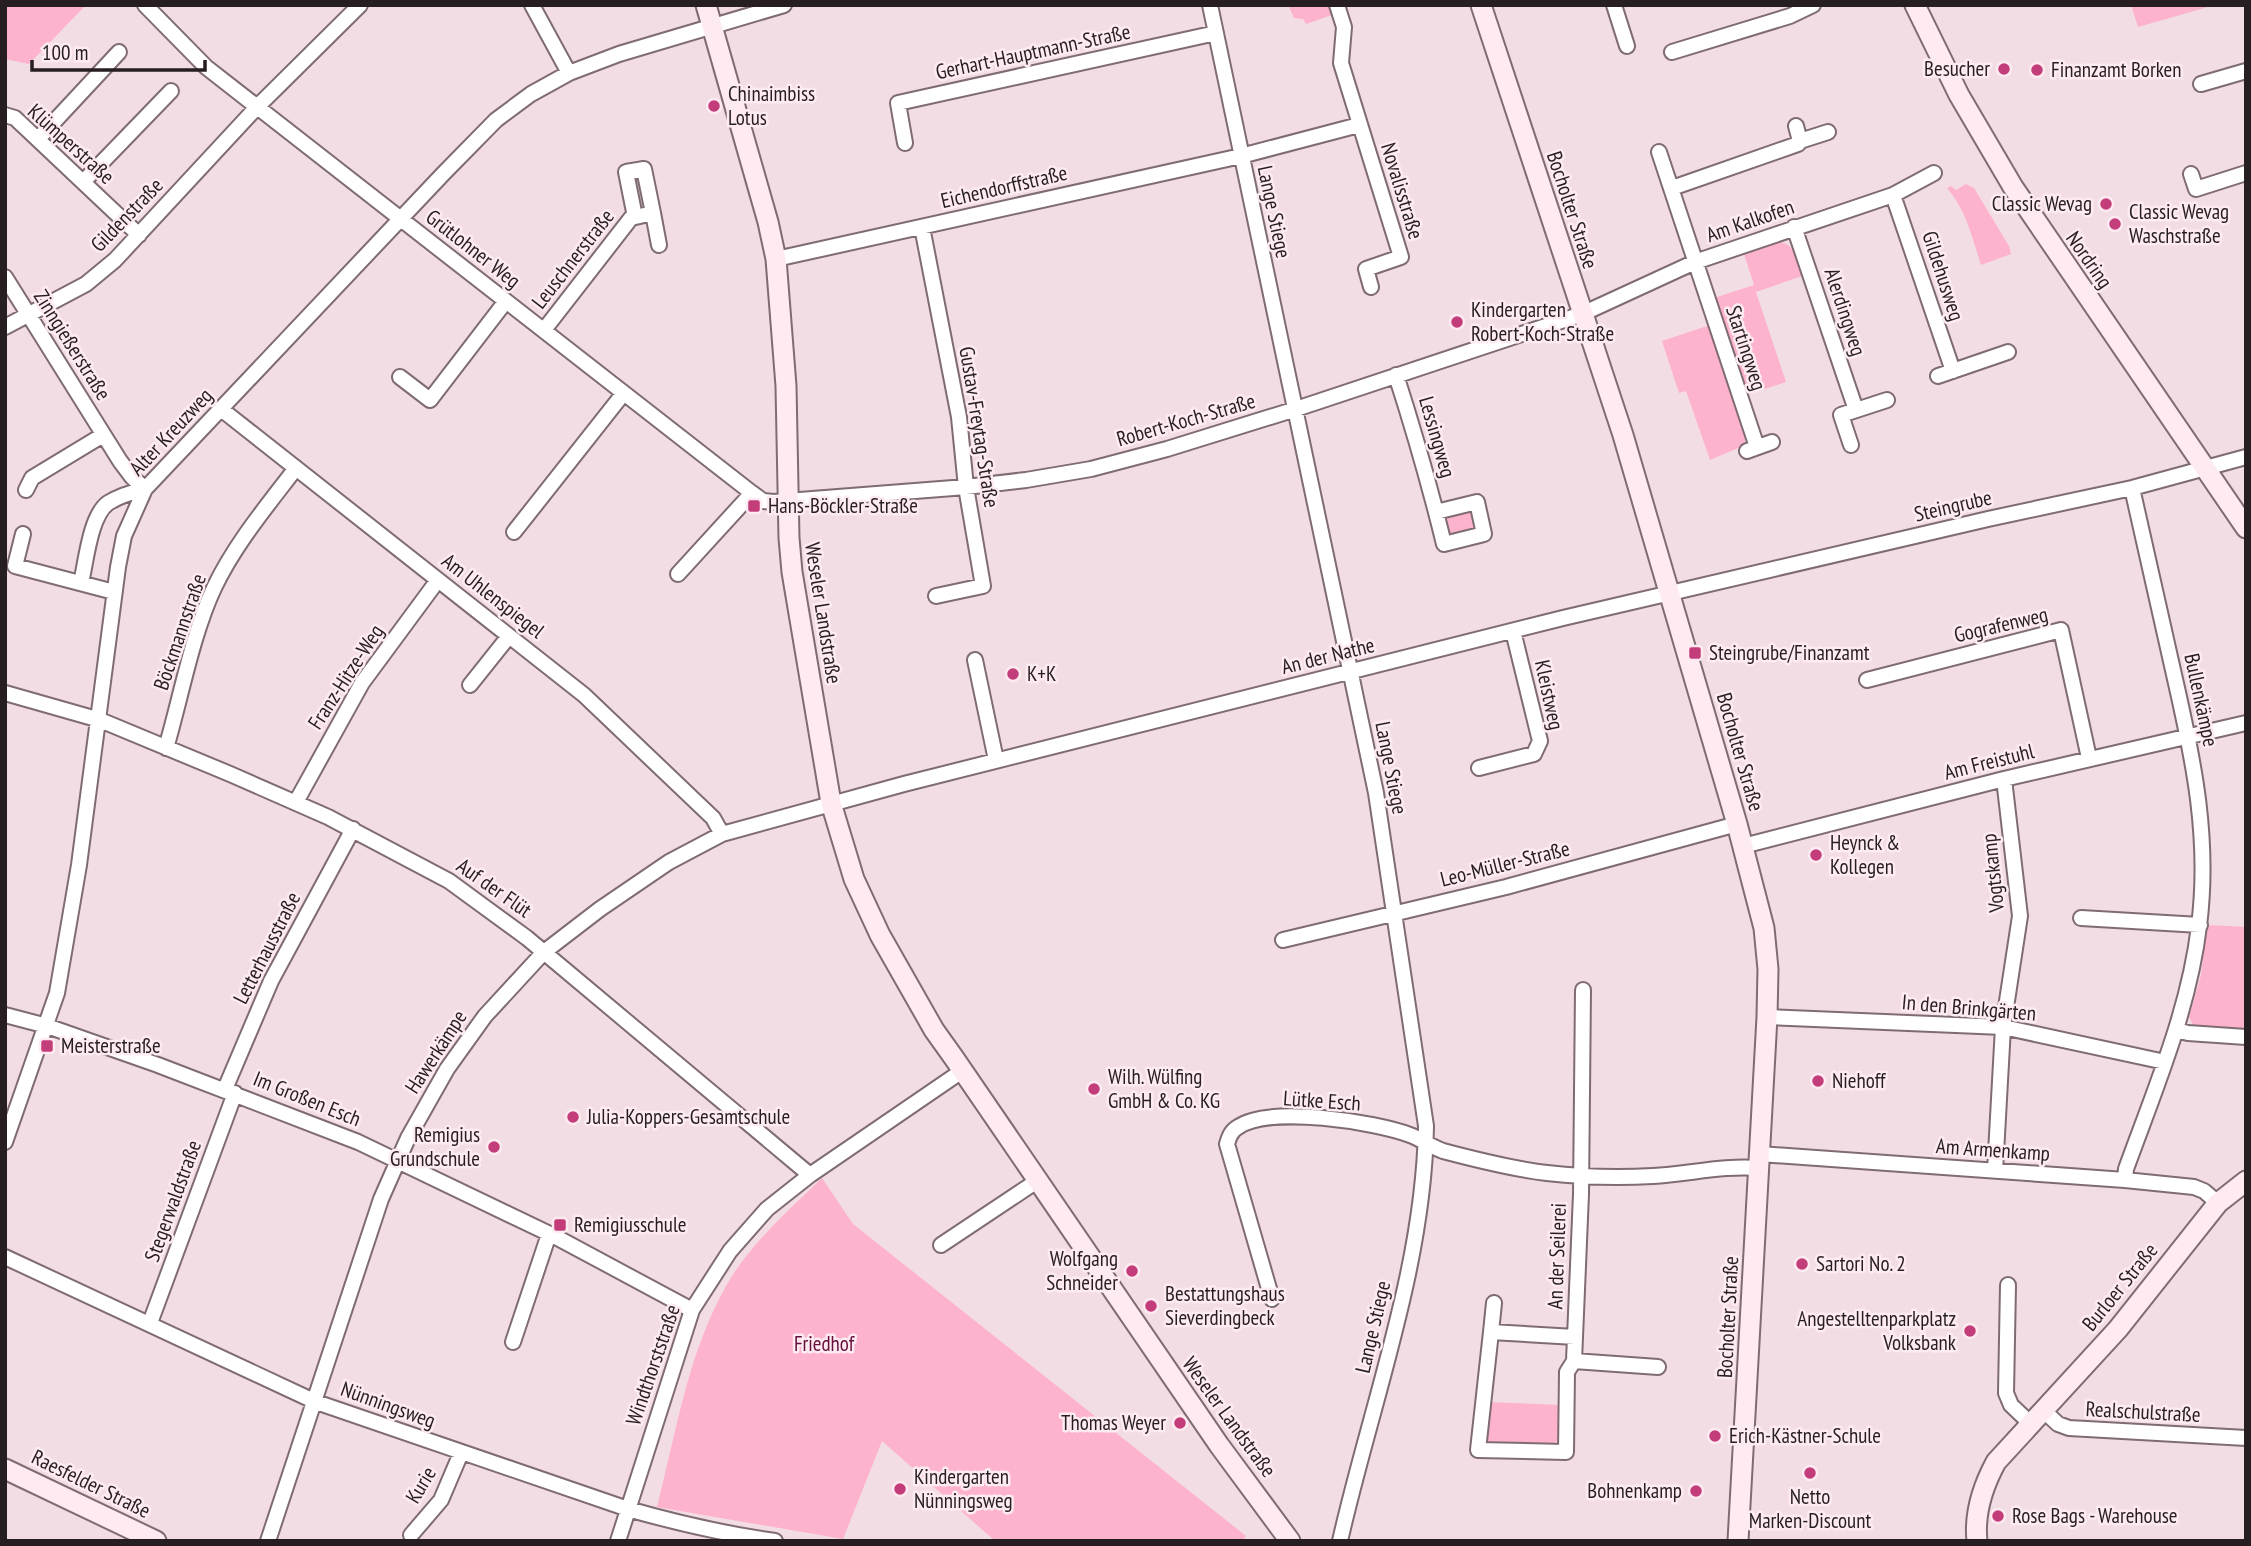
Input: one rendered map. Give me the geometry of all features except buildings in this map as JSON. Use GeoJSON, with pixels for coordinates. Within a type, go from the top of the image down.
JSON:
{"type":"FeatureCollection","features":[{"type":"Feature","properties":{"kind":"street","name":"Grütlohner Weg"},"geometry":{"type":"LineString","coordinates":[[145,5],[206,66],[623,394],[752,493],[763,500],[788,501]]}},
{"type":"Feature","properties":{"kind":"street","name":"Gildenstraße"},"geometry":{"type":"LineString","coordinates":[[5,327],[86,284],[115,260],[257,107],[360,5]]}},
{"type":"Feature","properties":{"kind":"street"},"geometry":{"type":"LineString","coordinates":[[532,5],[569,73]]}},
{"type":"Feature","properties":{"kind":"street","name":"Weseler Landstraße"},"geometry":{"type":"LineString","coordinates":[[706,5],[768,222],[776,259],[786,386],[792,572],[831,803],[854,879],[880,935],[936,1032],[1222,1450],[1290,1541]]}},
{"type":"Feature","properties":{"kind":"street","name":"Alter Kreuzweg"},"geometry":{"type":"LineString","coordinates":[[5,1142],[57,993],[100,720],[114,592],[124,536],[145,489],[496,120],[531,94],[569,73],[620,54],[784,5]]}},
{"type":"Feature","properties":{"kind":"street","name":"Lange Stiege"},"geometry":{"type":"LineString","coordinates":[[1210,5],[1376,793],[1426,1126],[1416,1225],[1401,1303],[1340,1541]]}},
{"type":"Feature","properties":{"kind":"street","name":"Novalisstraße"},"geometry":{"type":"LineString","coordinates":[[1337,5],[1344,27],[1341,63],[1401,257],[1366,269],[1371,287]]}},
{"type":"Feature","properties":{"kind":"street","name":"Bocholter Straße"},"geometry":{"type":"LineString","coordinates":[[1481,5],[1623,435],[1737,824],[1764,928],[1768,969],[1767,1017],[1738,1541]]}},
{"type":"Feature","properties":{"kind":"street"},"geometry":{"type":"LineString","coordinates":[[1614,5],[1627,46]]}},
{"type":"Feature","properties":{"kind":"street"},"geometry":{"type":"LineString","coordinates":[[1672,52],[1790,16],[1813,5]]}},
{"type":"Feature","properties":{"kind":"street","name":"Nordring"},"geometry":{"type":"LineString","coordinates":[[1915,5],[1966,106],[2013,187],[2246,528]]}},
{"type":"Feature","properties":{"kind":"street","name":"Gerhart-Hauptmann-Straße"},"geometry":{"type":"LineString","coordinates":[[905,143],[898,103],[1216,33]]}},
{"type":"Feature","properties":{"kind":"street"},"geometry":{"type":"LineString","coordinates":[[38,139],[119,52]]}},
{"type":"Feature","properties":{"kind":"street"},"geometry":{"type":"LineString","coordinates":[[2201,84],[2246,71]]}},
{"type":"Feature","properties":{"kind":"street"},"geometry":{"type":"LineString","coordinates":[[83,182],[171,91]]}},
{"type":"Feature","properties":{"kind":"street","name":"Klümperstraße"},"geometry":{"type":"LineString","coordinates":[[5,115],[15,118],[139,235]]}},
{"type":"Feature","properties":{"kind":"street","name":"Novalisstraße"},"geometry":{"type":"LineString","coordinates":[[1241,156],[1359,125]]}},
{"type":"Feature","properties":{"kind":"street"},"geometry":{"type":"LineString","coordinates":[[1796,127],[1800,141]]}},
{"type":"Feature","properties":{"kind":"street"},"geometry":{"type":"LineString","coordinates":[[1672,188],[1828,132]]}},
{"type":"Feature","properties":{"kind":"street","name":"Startingweg"},"geometry":{"type":"LineString","coordinates":[[1659,152],[1752,449],[1772,442]]}},
{"type":"Feature","properties":{"kind":"street","name":"Eichendorffstraße"},"geometry":{"type":"LineString","coordinates":[[776,259],[1241,156]]}},
{"type":"Feature","properties":{"kind":"street","name":"Leuschnerstraße"},"geometry":{"type":"LineString","coordinates":[[635,216],[626,172],[644,169],[659,244]]}},
{"type":"Feature","properties":{"kind":"street","name":"Am Kalkofen"},"geometry":{"type":"LineString","coordinates":[[1582,314],[1695,262],[1893,194],[1934,173]]}},
{"type":"Feature","properties":{"kind":"street"},"geometry":{"type":"LineString","coordinates":[[2191,174],[2196,189],[2246,173]]}},
{"type":"Feature","properties":{"kind":"street","name":"Gildehusweg"},"geometry":{"type":"LineString","coordinates":[[1893,194],[1953,371]]}},
{"type":"Feature","properties":{"kind":"street","name":"Leuschnerstraße"},"geometry":{"type":"LineString","coordinates":[[544,330],[631,218],[653,213]]}},
{"type":"Feature","properties":{"kind":"street","name":"Gustav-Freytag-Straße"},"geometry":{"type":"LineString","coordinates":[[922,227],[959,417],[965,487],[983,586],[936,596]]}},
{"type":"Feature","properties":{"kind":"street","name":"Alerdingweg"},"geometry":{"type":"LineString","coordinates":[[1794,227],[1856,410]]}},
{"type":"Feature","properties":{"kind":"street","name":"Zinngießerstraße"},"geometry":{"type":"LineString","coordinates":[[5,277],[103,435],[132,477],[145,489]]}},
{"type":"Feature","properties":{"kind":"street"},"geometry":{"type":"LineString","coordinates":[[400,377],[430,400],[506,300]]}},
{"type":"Feature","properties":{"kind":"street","name":"Robert-Koch-Straße"},"geometry":{"type":"LineString","coordinates":[[788,501],[965,487],[1091,469],[1167,449],[1296,409],[1582,314]]}},
{"type":"Feature","properties":{"kind":"street"},"geometry":{"type":"LineString","coordinates":[[1938,376],[2008,352]]}},
{"type":"Feature","properties":{"kind":"street","name":"Lessingweg"},"geometry":{"type":"LineString","coordinates":[[1396,375],[1436,512]]}},
{"type":"Feature","properties":{"kind":"street"},"geometry":{"type":"LineString","coordinates":[[514,532],[623,394]]}},
{"type":"Feature","properties":{"kind":"street"},"geometry":{"type":"LineString","coordinates":[[1851,445],[1842,415],[1887,400]]}},
{"type":"Feature","properties":{"kind":"street","name":"Am Uhlenspiegel"},"geometry":{"type":"LineString","coordinates":[[221,409],[591,702],[713,818],[722,834]]}},
{"type":"Feature","properties":{"kind":"street","name":"Zinngießerstraße"},"geometry":{"type":"LineString","coordinates":[[26,490],[32,478],[103,435]]}},
{"type":"Feature","properties":{"kind":"street","name":"Steingrube"},"geometry":{"type":"LineString","coordinates":[[1670,593],[2132,488],[2246,457]]}},
{"type":"Feature","properties":{"kind":"street","name":"Böckmannstraße"},"geometry":{"type":"LineString","coordinates":[[166,748],[198,634],[214,588],[231,556],[296,468]]}},
{"type":"Feature","properties":{"kind":"street","name":"Bullenkämpe"},"geometry":{"type":"LineString","coordinates":[[2125,1180],[2126,1169],[2176,1030],[2190,981],[2200,925],[2203,834],[2200,797],[2188,737],[2132,488]]}},
{"type":"Feature","properties":{"kind":"street"},"geometry":{"type":"LineString","coordinates":[[81,583],[95,521],[106,505],[126,494],[145,489]]}},
{"type":"Feature","properties":{"kind":"street"},"geometry":{"type":"LineString","coordinates":[[678,574],[752,493]]}},
{"type":"Feature","properties":{"kind":"street"},"geometry":{"type":"LineString","coordinates":[[23,534],[15,566],[114,592]]}},
{"type":"Feature","properties":{"kind":"street","name":"Franz-Hitze-Weg"},"geometry":{"type":"LineString","coordinates":[[296,802],[362,683],[438,580]]}},
{"type":"Feature","properties":{"kind":"street","name":"An der Nathe"},"geometry":{"type":"LineString","coordinates":[[831,803],[1670,593]]}},
{"type":"Feature","properties":{"kind":"street","name":"Gografenweg"},"geometry":{"type":"LineString","coordinates":[[1867,680],[2061,630],[2089,758]]}},
{"type":"Feature","properties":{"kind":"street","name":"Kleistweg"},"geometry":{"type":"LineString","coordinates":[[1479,768],[1534,754],[1540,741],[1513,631]]}},
{"type":"Feature","properties":{"kind":"street"},"geometry":{"type":"LineString","coordinates":[[470,685],[509,636]]}},
{"type":"Feature","properties":{"kind":"street"},"geometry":{"type":"LineString","coordinates":[[975,660],[996,760]]}},
{"type":"Feature","properties":{"kind":"street","name":"Auf der Flüt"},"geometry":{"type":"LineString","coordinates":[[5,693],[100,720],[296,802],[449,881],[544,952],[810,1175]]}},
{"type":"Feature","properties":{"kind":"street","name":"Am Freistuhl"},"geometry":{"type":"LineString","coordinates":[[1743,846],[2089,758],[2246,723]]}},
{"type":"Feature","properties":{"kind":"street","name":"Vogtskamp"},"geometry":{"type":"LineString","coordinates":[[1995,1171],[2003,1027],[2020,916],[2004,779]]}},
{"type":"Feature","properties":{"kind":"street","name":"Hawerkämpe"},"geometry":{"type":"LineString","coordinates":[[268,1541],[373,1224],[397,1161],[447,1069],[485,1016],[544,952],[591,915],[669,862],[722,834],[831,803]]}},
{"type":"Feature","properties":{"kind":"street","name":"Leo-Müller-Straße"},"geometry":{"type":"LineString","coordinates":[[1283,940],[1506,887],[1737,824]]}},
{"type":"Feature","properties":{"kind":"street","name":"Letterhausstraße"},"geometry":{"type":"LineString","coordinates":[[230,1091],[271,981],[352,829]]}},
{"type":"Feature","properties":{"kind":"street"},"geometry":{"type":"LineString","coordinates":[[2081,918],[2200,925]]}},
{"type":"Feature","properties":{"kind":"street"},"geometry":{"type":"LineString","coordinates":[[1580,1176],[1583,990]]}},
{"type":"Feature","properties":{"kind":"street"},"geometry":{"type":"LineString","coordinates":[[5,1014],[47,1026]]}},
{"type":"Feature","properties":{"kind":"street","name":"In den Brinkgärten"},"geometry":{"type":"LineString","coordinates":[[1767,1017],[2003,1027],[2165,1062]]}},
{"type":"Feature","properties":{"kind":"street","name":"Im Großen Esch"},"geometry":{"type":"LineString","coordinates":[[47,1026],[230,1091],[358,1142],[549,1234],[692,1310]]}},
{"type":"Feature","properties":{"kind":"street"},"geometry":{"type":"LineString","coordinates":[[2176,1030],[2246,1037]]}},
{"type":"Feature","properties":{"kind":"street","name":"Windthorststraße"},"geometry":{"type":"LineString","coordinates":[[618,1541],[692,1310],[730,1251],[767,1209],[810,1175],[962,1071]]}},
{"type":"Feature","properties":{"kind":"street","name":"Stegerwaldstraße"},"geometry":{"type":"LineString","coordinates":[[150,1323],[230,1091]]}},
{"type":"Feature","properties":{"kind":"street","name":"Lütke Esch"},"geometry":{"type":"LineString","coordinates":[[1272,1298],[1227,1144],[1231,1133],[1240,1125],[1277,1116],[1302,1116],[1359,1123],[1411,1135],[1440,1150],[1515,1168],[1580,1176],[1654,1176],[1742,1167],[1759,1161]]}},
{"type":"Feature","properties":{"kind":"street","name":"Am Armenkamp"},"geometry":{"type":"LineString","coordinates":[[1759,1161],[1995,1171],[2125,1180],[2194,1187],[2204,1191],[2218,1203]]}},
{"type":"Feature","properties":{"kind":"street","name":"An der Seilerei"},"geometry":{"type":"LineString","coordinates":[[1575,1337],[1491,1332],[1478,1450],[1566,1452],[1567,1372],[1574,1361],[1575,1337],[1580,1176]]}},
{"type":"Feature","properties":{"kind":"street"},"geometry":{"type":"LineString","coordinates":[[941,1245],[1037,1181]]}},
{"type":"Feature","properties":{"kind":"street","name":"Burloer Straße"},"geometry":{"type":"LineString","coordinates":[[1977,1541],[1978,1510],[1996,1462],[2118,1329],[2218,1203],[2246,1181]]}},
{"type":"Feature","properties":{"kind":"street"},"geometry":{"type":"LineString","coordinates":[[513,1342],[549,1234]]}},
{"type":"Feature","properties":{"kind":"street","name":"Nünningsweg"},"geometry":{"type":"LineString","coordinates":[[5,1257],[316,1402],[628,1509],[736,1536],[775,1541]]}},
{"type":"Feature","properties":{"kind":"street"},"geometry":{"type":"LineString","coordinates":[[2008,1285],[2006,1393],[2011,1405],[2037,1418]]}},
{"type":"Feature","properties":{"kind":"street"},"geometry":{"type":"LineString","coordinates":[[1491,1332],[1493,1303]]}},
{"type":"Feature","properties":{"kind":"street"},"geometry":{"type":"LineString","coordinates":[[1574,1361],[1658,1367]]}},
{"type":"Feature","properties":{"kind":"street","name":"Realschulstraße"},"geometry":{"type":"LineString","coordinates":[[2037,1418],[2069,1428],[2246,1438]]}},
{"type":"Feature","properties":{"kind":"street","name":"Kurie"},"geometry":{"type":"LineString","coordinates":[[411,1535],[441,1500],[461,1453]]}},
{"type":"Feature","properties":{"kind":"street","name":"Raesfelder Straße"},"geometry":{"type":"LineString","coordinates":[[5,1469],[156,1541]]}},
{"type":"Feature","properties":{"kind":"green space"},"geometry":{"type":"Polygon","coordinates":[[[5,5],[86,5],[29,64],[5,59],[5,5]]]}},
{"type":"Feature","properties":{"kind":"green space"},"geometry":{"type":"Polygon","coordinates":[[[1288,5],[1329,5],[1332,15],[1306,24],[1303,19],[1294,18],[1288,5]]]}},
{"type":"Feature","properties":{"kind":"green space"},"geometry":{"type":"Polygon","coordinates":[[[2131,5],[2215,5],[2138,27],[2131,5]]]}},
{"type":"Feature","properties":{"kind":"green space"},"geometry":{"type":"Polygon","coordinates":[[[1966,184],[1974,188],[2009,246],[2011,254],[1981,265],[1964,215],[1947,188],[1951,186],[1956,190],[1966,184]]]}},
{"type":"Feature","properties":{"kind":"green space"},"geometry":{"type":"Polygon","coordinates":[[[1777,242],[1792,249],[1802,276],[1756,292],[1786,382],[1747,395],[1714,298],[1754,285],[1744,254],[1777,242]]]}},
{"type":"Feature","properties":{"kind":"green space"},"geometry":{"type":"Polygon","coordinates":[[[1710,325],[1746,437],[1743,446],[1710,460],[1686,391],[1679,393],[1662,341],[1710,325]]]}},
{"type":"Feature","properties":{"kind":"green space"},"geometry":{"type":"Polygon","coordinates":[[[1473,508],[1478,530],[1449,537],[1443,515],[1473,508]]]}},
{"type":"Feature","properties":{"kind":"green space"},"geometry":{"type":"Polygon","coordinates":[[[2207,925],[2246,927],[2246,1030],[2193,1025],[2189,1017],[2201,975],[2207,925]]]}},
{"type":"Feature","properties":{"kind":"green space","name":"Friedhof"},"geometry":{"type":"Polygon","coordinates":[[[822,1178],[853,1224],[1246,1536],[1242,1541],[995,1541],[882,1441],[843,1539],[657,1507],[692,1366],[726,1286],[746,1256],[770,1229],[822,1178]]]}},
{"type":"Feature","properties":{"kind":"green space"},"geometry":{"type":"Polygon","coordinates":[[[1488,1402],[1562,1405],[1560,1438],[1548,1449],[1488,1445],[1485,1441],[1488,1402]]]}},
{"type":"Feature","properties":{"kind":"place","name":"Besucher"},"geometry":{"type":"Point","coordinates":[2004,69]}},
{"type":"Feature","properties":{"kind":"place","name":"Finanzamt Borken"},"geometry":{"type":"Point","coordinates":[2037,70]}},
{"type":"Feature","properties":{"kind":"place","name":"Chinaimbiss Lotus"},"geometry":{"type":"Point","coordinates":[714,106]}},
{"type":"Feature","properties":{"kind":"place","name":"Classic Wevag"},"geometry":{"type":"Point","coordinates":[2106,204]}},
{"type":"Feature","properties":{"kind":"place","name":"Classic Wevag Waschstraße"},"geometry":{"type":"Point","coordinates":[2115,224]}},
{"type":"Feature","properties":{"kind":"place","name":"Kindergarten Robert-Koch-Straße"},"geometry":{"type":"Point","coordinates":[1457,322]}},
{"type":"Feature","properties":{"kind":"place","name":"Hans-Böckler-Straße"},"geometry":{"type":"Point","coordinates":[754,506]}},
{"type":"Feature","properties":{"kind":"place","name":"Steingrube/Finanzamt"},"geometry":{"type":"Point","coordinates":[1695,653]}},
{"type":"Feature","properties":{"kind":"place","name":"K+K"},"geometry":{"type":"Point","coordinates":[1013,674]}},
{"type":"Feature","properties":{"kind":"place","name":"Heynck & Kollegen"},"geometry":{"type":"Point","coordinates":[1816,855]}},
{"type":"Feature","properties":{"kind":"place","name":"Meisterstraße"},"geometry":{"type":"Point","coordinates":[47,1046]}},
{"type":"Feature","properties":{"kind":"place","name":"Niehoff"},"geometry":{"type":"Point","coordinates":[1818,1081]}},
{"type":"Feature","properties":{"kind":"place","name":"Wilh. Wülfing GmbH & Co. KG"},"geometry":{"type":"Point","coordinates":[1094,1089]}},
{"type":"Feature","properties":{"kind":"place","name":"Julia-Koppers-Gesamtschule"},"geometry":{"type":"Point","coordinates":[573,1117]}},
{"type":"Feature","properties":{"kind":"place","name":"Remigius Grundschule"},"geometry":{"type":"Point","coordinates":[494,1147]}},
{"type":"Feature","properties":{"kind":"place","name":"Remigiusschule"},"geometry":{"type":"Point","coordinates":[560,1225]}},
{"type":"Feature","properties":{"kind":"place","name":"Sartori No. 2"},"geometry":{"type":"Point","coordinates":[1802,1264]}},
{"type":"Feature","properties":{"kind":"place","name":"Wolfgang Schneider"},"geometry":{"type":"Point","coordinates":[1132,1271]}},
{"type":"Feature","properties":{"kind":"place","name":"Bestattungshaus Sieverdingbeck"},"geometry":{"type":"Point","coordinates":[1151,1306]}},
{"type":"Feature","properties":{"kind":"place","name":"Angestelltenparkplatz Volksbank"},"geometry":{"type":"Point","coordinates":[1970,1331]}},
{"type":"Feature","properties":{"kind":"place","name":"Thomas Weyer"},"geometry":{"type":"Point","coordinates":[1180,1423]}},
{"type":"Feature","properties":{"kind":"place","name":"Erich-Kästner-Schule"},"geometry":{"type":"Point","coordinates":[1715,1436]}},
{"type":"Feature","properties":{"kind":"place","name":"Netto Marken-Discount"},"geometry":{"type":"Point","coordinates":[1810,1473]}},
{"type":"Feature","properties":{"kind":"place","name":"Kindergarten Nünningsweg"},"geometry":{"type":"Point","coordinates":[900,1489]}},
{"type":"Feature","properties":{"kind":"place","name":"Bohnenkamp"},"geometry":{"type":"Point","coordinates":[1696,1491]}},
{"type":"Feature","properties":{"kind":"place","name":"Rose Bags - Warehouse"},"geometry":{"type":"Point","coordinates":[1998,1516]}}]}
